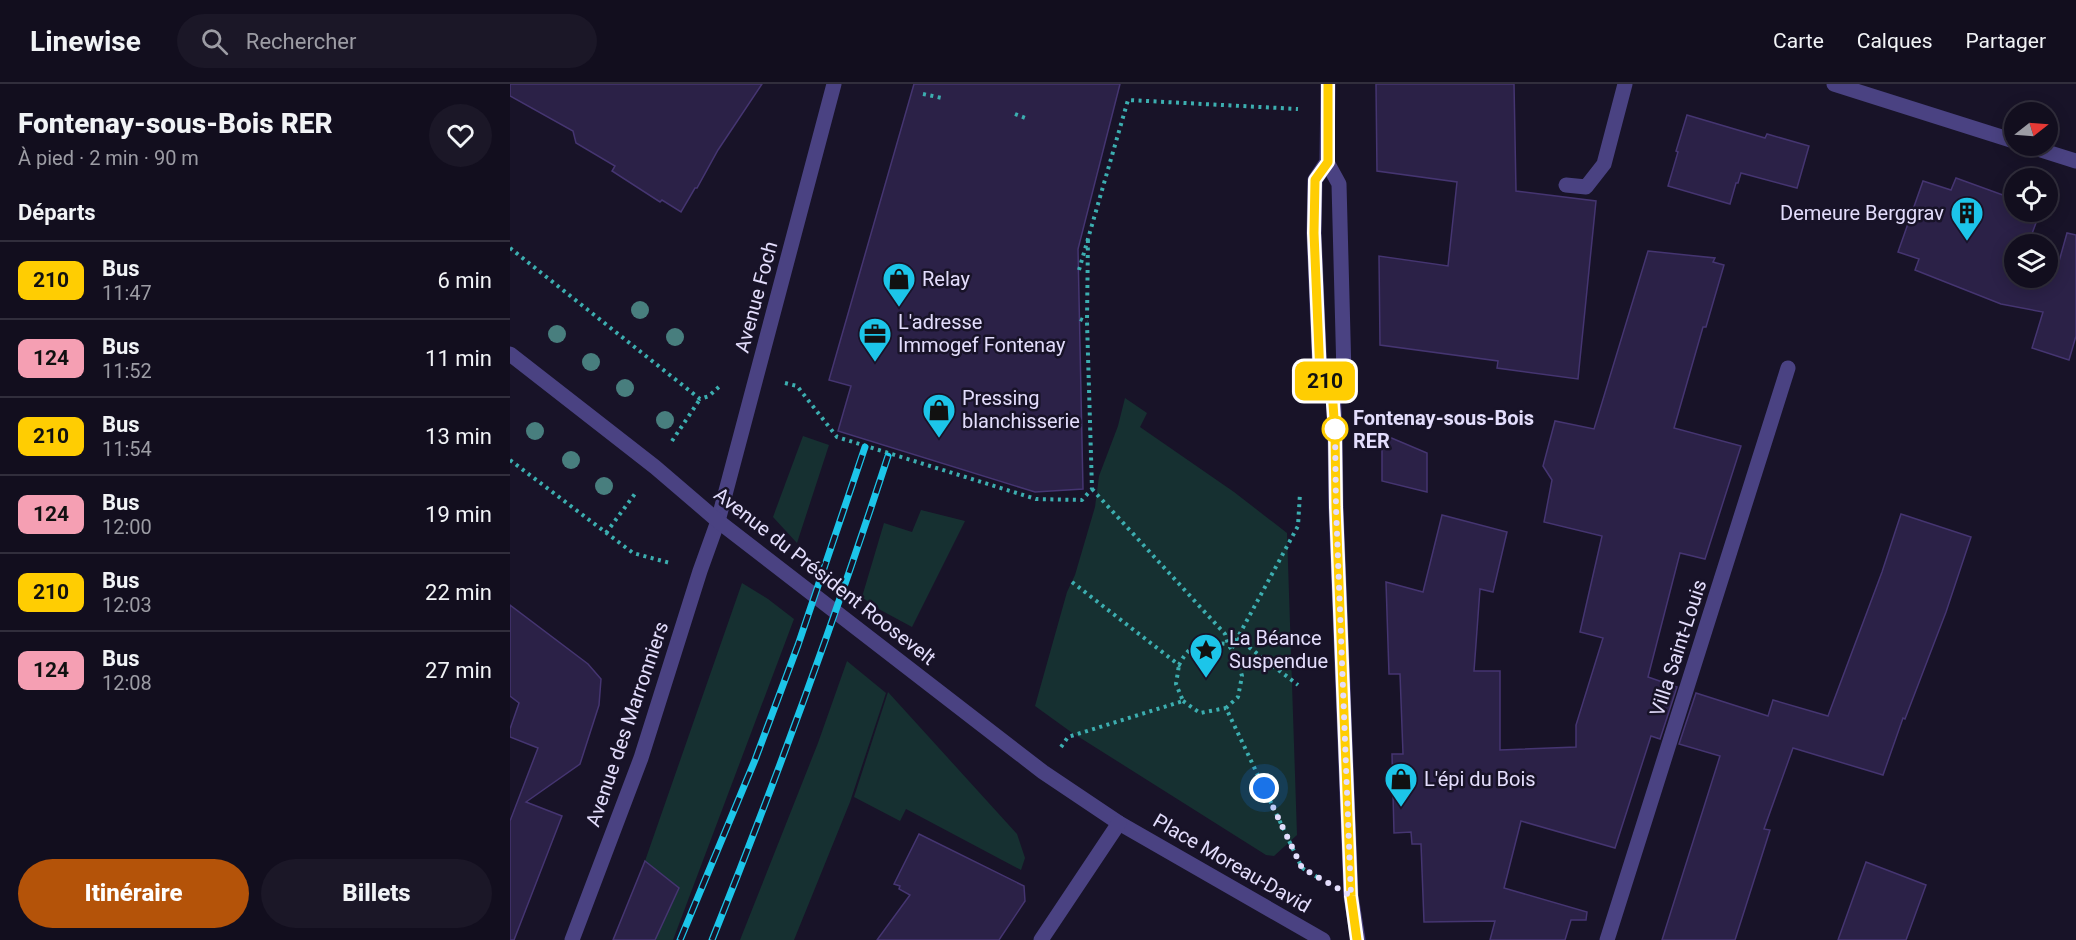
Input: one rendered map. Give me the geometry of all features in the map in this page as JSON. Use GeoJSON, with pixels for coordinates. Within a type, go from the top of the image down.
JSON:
{"type":"FeatureCollection","features":[{"type":"Feature","properties":{"kind":"street","name":"Avenue Foch"},"geometry":{"type":"LineString","coordinates":[[718,521],[834,84]]}},
{"type":"Feature","properties":{"kind":"street"},"geometry":{"type":"LineString","coordinates":[[1328,84],[1328,162],[1339,184],[1344,374],[1332,390]]}},
{"type":"Feature","properties":{"kind":"street"},"geometry":{"type":"LineString","coordinates":[[1566,185],[1586,187],[1604,164],[1625,84]]}},
{"type":"Feature","properties":{"kind":"street"},"geometry":{"type":"LineString","coordinates":[[1834,84],[2004,138]]}},
{"type":"Feature","properties":{"kind":"street"},"geometry":{"type":"LineString","coordinates":[[2058,155],[2076,160]]}},
{"type":"Feature","properties":{"kind":"street"},"geometry":{"type":"LineString","coordinates":[[1328,162],[1315,180],[1314,233],[1320,375],[1332,390],[1351,896],[1358,940]]}},
{"type":"Feature","properties":{"kind":"street","name":"Avenue du Président Roosevelt"},"geometry":{"type":"LineString","coordinates":[[510,354],[655,467],[718,521],[1043,772],[1119,823]]}},
{"type":"Feature","properties":{"kind":"street","name":"Villa Saint-Louis"},"geometry":{"type":"LineString","coordinates":[[1607,940],[1788,368]]}},
{"type":"Feature","properties":{"kind":"street","name":"Avenue des Marronniers"},"geometry":{"type":"LineString","coordinates":[[572,940],[641,758],[718,521]]}},
{"type":"Feature","properties":{"kind":"street"},"geometry":{"type":"LineString","coordinates":[[1041,940],[1119,823]]}},
{"type":"Feature","properties":{"kind":"street","name":"Place Moreau-David"},"geometry":{"type":"LineString","coordinates":[[1119,823],[1323,940]]}},
{"type":"Feature","properties":{"kind":"path"},"geometry":{"type":"LineString","coordinates":[[923,94],[942,98]]}},
{"type":"Feature","properties":{"kind":"path"},"geometry":{"type":"LineString","coordinates":[[1079,270],[1128,100],[1328,110]]}},
{"type":"Feature","properties":{"kind":"path"},"geometry":{"type":"LineString","coordinates":[[1015,114],[1029,119]]}},
{"type":"Feature","properties":{"kind":"path"},"geometry":{"type":"LineString","coordinates":[[1088,236],[1092,489],[1225,634],[1237,658],[1242,676],[1238,697],[1226,708],[1200,713],[1183,701],[1176,684],[1179,665],[1185,652],[1204,642],[1228,644]]}},
{"type":"Feature","properties":{"kind":"path"},"geometry":{"type":"LineString","coordinates":[[510,248],[700,399],[709,396],[722,384],[726,376]]}},
{"type":"Feature","properties":{"kind":"path"},"geometry":{"type":"LineString","coordinates":[[1080,319],[1088,322]]}},
{"type":"Feature","properties":{"kind":"path"},"geometry":{"type":"LineString","coordinates":[[775,380],[797,386],[837,437],[1036,500],[1082,501],[1092,489]]}},
{"type":"Feature","properties":{"kind":"path"},"geometry":{"type":"LineString","coordinates":[[510,460],[633,553],[700,571]]}},
{"type":"Feature","properties":{"kind":"path"},"geometry":{"type":"LineString","coordinates":[[1232,648],[1298,526],[1300,493]]}},
{"type":"Feature","properties":{"kind":"path"},"geometry":{"type":"LineString","coordinates":[[1072,582],[1179,665]]}},
{"type":"Feature","properties":{"kind":"path"},"geometry":{"type":"LineString","coordinates":[[1237,638],[1298,685]]}},
{"type":"Feature","properties":{"kind":"path"},"geometry":{"type":"LineString","coordinates":[[1043,772],[1068,737],[1183,701]]}},
{"type":"Feature","properties":{"kind":"path"},"geometry":{"type":"LineString","coordinates":[[1226,708],[1302,868],[1351,896]]}},
{"type":"Feature","properties":{"kind":"green space"},"geometry":{"type":"Polygon","coordinates":[[[1125,398],[1147,413],[1140,427],[1234,492],[1287,533],[1297,835],[1274,856],[1266,855],[1071,732],[1035,706],[1067,592],[1075,575],[1095,507],[1099,476],[1118,426],[1125,398]]]}},
{"type":"Feature","properties":{"kind":"green space"},"geometry":{"type":"Polygon","coordinates":[[[803,436],[829,445],[797,543],[773,517],[803,436]]]}},
{"type":"Feature","properties":{"kind":"green space"},"geometry":{"type":"Polygon","coordinates":[[[921,510],[965,521],[912,627],[875,607],[862,597],[884,523],[912,532],[921,510]]]}},
{"type":"Feature","properties":{"kind":"green space"},"geometry":{"type":"Polygon","coordinates":[[[742,583],[794,619],[673,940],[655,940],[678,888],[645,861],[742,583]]]}},
{"type":"Feature","properties":{"kind":"green space"},"geometry":{"type":"Polygon","coordinates":[[[847,661],[886,693],[850,802],[794,940],[740,940],[818,743],[847,661]]]}},
{"type":"Feature","properties":{"kind":"green space"},"geometry":{"type":"Polygon","coordinates":[[[888,692],[1017,834],[1025,858],[1021,870],[906,809],[900,821],[854,797],[888,692]]]}},
{"type":"Feature","properties":{"kind":"building"},"geometry":{"type":"Polygon","coordinates":[[[510,84],[762,84],[718,150],[681,212],[662,200],[660,202],[612,171],[615,166],[576,143],[573,131],[510,96],[510,84]]]}},
{"type":"Feature","properties":{"kind":"building"},"geometry":{"type":"Polygon","coordinates":[[[914,84],[1120,84],[1078,249],[1083,489],[1035,492],[838,431],[851,386],[829,380],[914,84]]]}},
{"type":"Feature","properties":{"kind":"building"},"geometry":{"type":"Polygon","coordinates":[[[1376,84],[1514,84],[1516,191],[1596,201],[1578,379],[1497,368],[1498,361],[1380,345],[1379,256],[1448,266],[1457,182],[1377,171],[1376,84]]]}},
{"type":"Feature","properties":{"kind":"building"},"geometry":{"type":"Polygon","coordinates":[[[1687,115],[1765,138],[1767,134],[1809,146],[1797,188],[1741,173],[1730,204],[1668,186],[1687,115]]]}},
{"type":"Feature","properties":{"kind":"building","name":"Demeure Berggrav"},"geometry":{"type":"Polygon","coordinates":[[[1956,178],[2004,195],[2004,222],[2036,222],[2032,234],[2004,234],[2004,288],[2058,288],[2058,265],[2067,233],[2076,235],[2076,336],[2069,360],[2032,348],[2043,312],[2001,304],[1915,270],[1919,259],[1898,252],[1923,181],[1951,190],[1956,178]]]}},
{"type":"Feature","properties":{"kind":"building"},"geometry":{"type":"Polygon","coordinates":[[[1648,251],[1715,258],[1713,262],[1724,265],[1706,327],[1703,327],[1674,428],[1741,446],[1705,559],[1680,553],[1648,677],[1677,687],[1660,739],[1651,736],[1615,848],[1521,821],[1504,888],[1587,912],[1586,920],[1571,920],[1565,940],[1490,940],[1495,921],[1424,922],[1421,844],[1412,844],[1411,832],[1394,833],[1392,754],[1403,754],[1400,674],[1389,674],[1386,582],[1423,592],[1442,515],[1507,532],[1493,592],[1480,589],[1474,671],[1500,671],[1500,750],[1576,747],[1576,725],[1603,638],[1580,632],[1602,536],[1544,522],[1552,480],[1543,466],[1555,421],[1594,429],[1648,251]]]}},
{"type":"Feature","properties":{"kind":"building"},"geometry":{"type":"Polygon","coordinates":[[[1382,434],[1427,453],[1427,492],[1382,481],[1382,434]]]}},
{"type":"Feature","properties":{"kind":"building"},"geometry":{"type":"Polygon","coordinates":[[[1901,514],[1971,537],[1946,612],[1905,719],[1903,718],[1883,775],[1793,748],[1764,829],[1770,830],[1735,940],[1662,940],[1720,756],[1679,744],[1696,693],[1768,716],[1773,700],[1828,716],[1882,572],[1901,514]]]}},
{"type":"Feature","properties":{"kind":"building"},"geometry":{"type":"Polygon","coordinates":[[[510,605],[588,664],[601,679],[599,705],[580,764],[526,802],[562,816],[514,940],[510,940],[510,821],[538,748],[510,737],[510,729],[519,703],[510,696],[510,605]]]}},
{"type":"Feature","properties":{"kind":"building"},"geometry":{"type":"Polygon","coordinates":[[[919,834],[1024,886],[1025,901],[999,940],[877,940],[910,895],[894,884],[919,834]]]}},
{"type":"Feature","properties":{"kind":"building"},"geometry":{"type":"Polygon","coordinates":[[[645,861],[679,888],[655,940],[613,940],[645,861]]]}},
{"type":"Feature","properties":{"kind":"building"},"geometry":{"type":"Polygon","coordinates":[[[1866,862],[1926,885],[1906,940],[1838,940],[1866,862]]]}},
{"type":"Feature","properties":{"kind":"railway"},"geometry":{"type":"LineString","coordinates":[[680,940],[755,760],[798,645],[865,447]]}},
{"type":"Feature","properties":{"kind":"railway"},"geometry":{"type":"LineString","coordinates":[[712,940],[804,699],[888,456]]}},
{"type":"Feature","properties":{"kind":"bus line","name":"210"},"geometry":{"type":"LineString","coordinates":[[1328,84],[1328,162],[1315,180],[1314,233],[1320,375],[1332,390],[1335,432],[1351,896],[1357,940]]}},
{"type":"Feature","properties":{"kind":"place","name":"Demeure Berggrav"},"geometry":{"type":"Point","coordinates":[1967,242]}},
{"type":"Feature","properties":{"kind":"place","name":"Relay"},"geometry":{"type":"Point","coordinates":[899,308]}},
{"type":"Feature","properties":{"kind":"place","name":"L'adresse Immogef Fontenay"},"geometry":{"type":"Point","coordinates":[875,363]}},
{"type":"Feature","properties":{"kind":"place","name":"Fontenay-sous-Bois RER"},"geometry":{"type":"Point","coordinates":[1335,429]}},
{"type":"Feature","properties":{"kind":"place","name":"Pressing blanchisserie"},"geometry":{"type":"Point","coordinates":[939,439]}},
{"type":"Feature","properties":{"kind":"place","name":"La Béance Suspendue"},"geometry":{"type":"Point","coordinates":[1206,679]}},
{"type":"Feature","properties":{"kind":"place","name":"L'épi du Bois"},"geometry":{"type":"Point","coordinates":[1401,808]}},
{"type":"Feature","properties":{"kind":"route"},"geometry":{"type":"LineString","coordinates":[[1264,788],[1302,868],[1351,896],[1335,429]]}}]}
